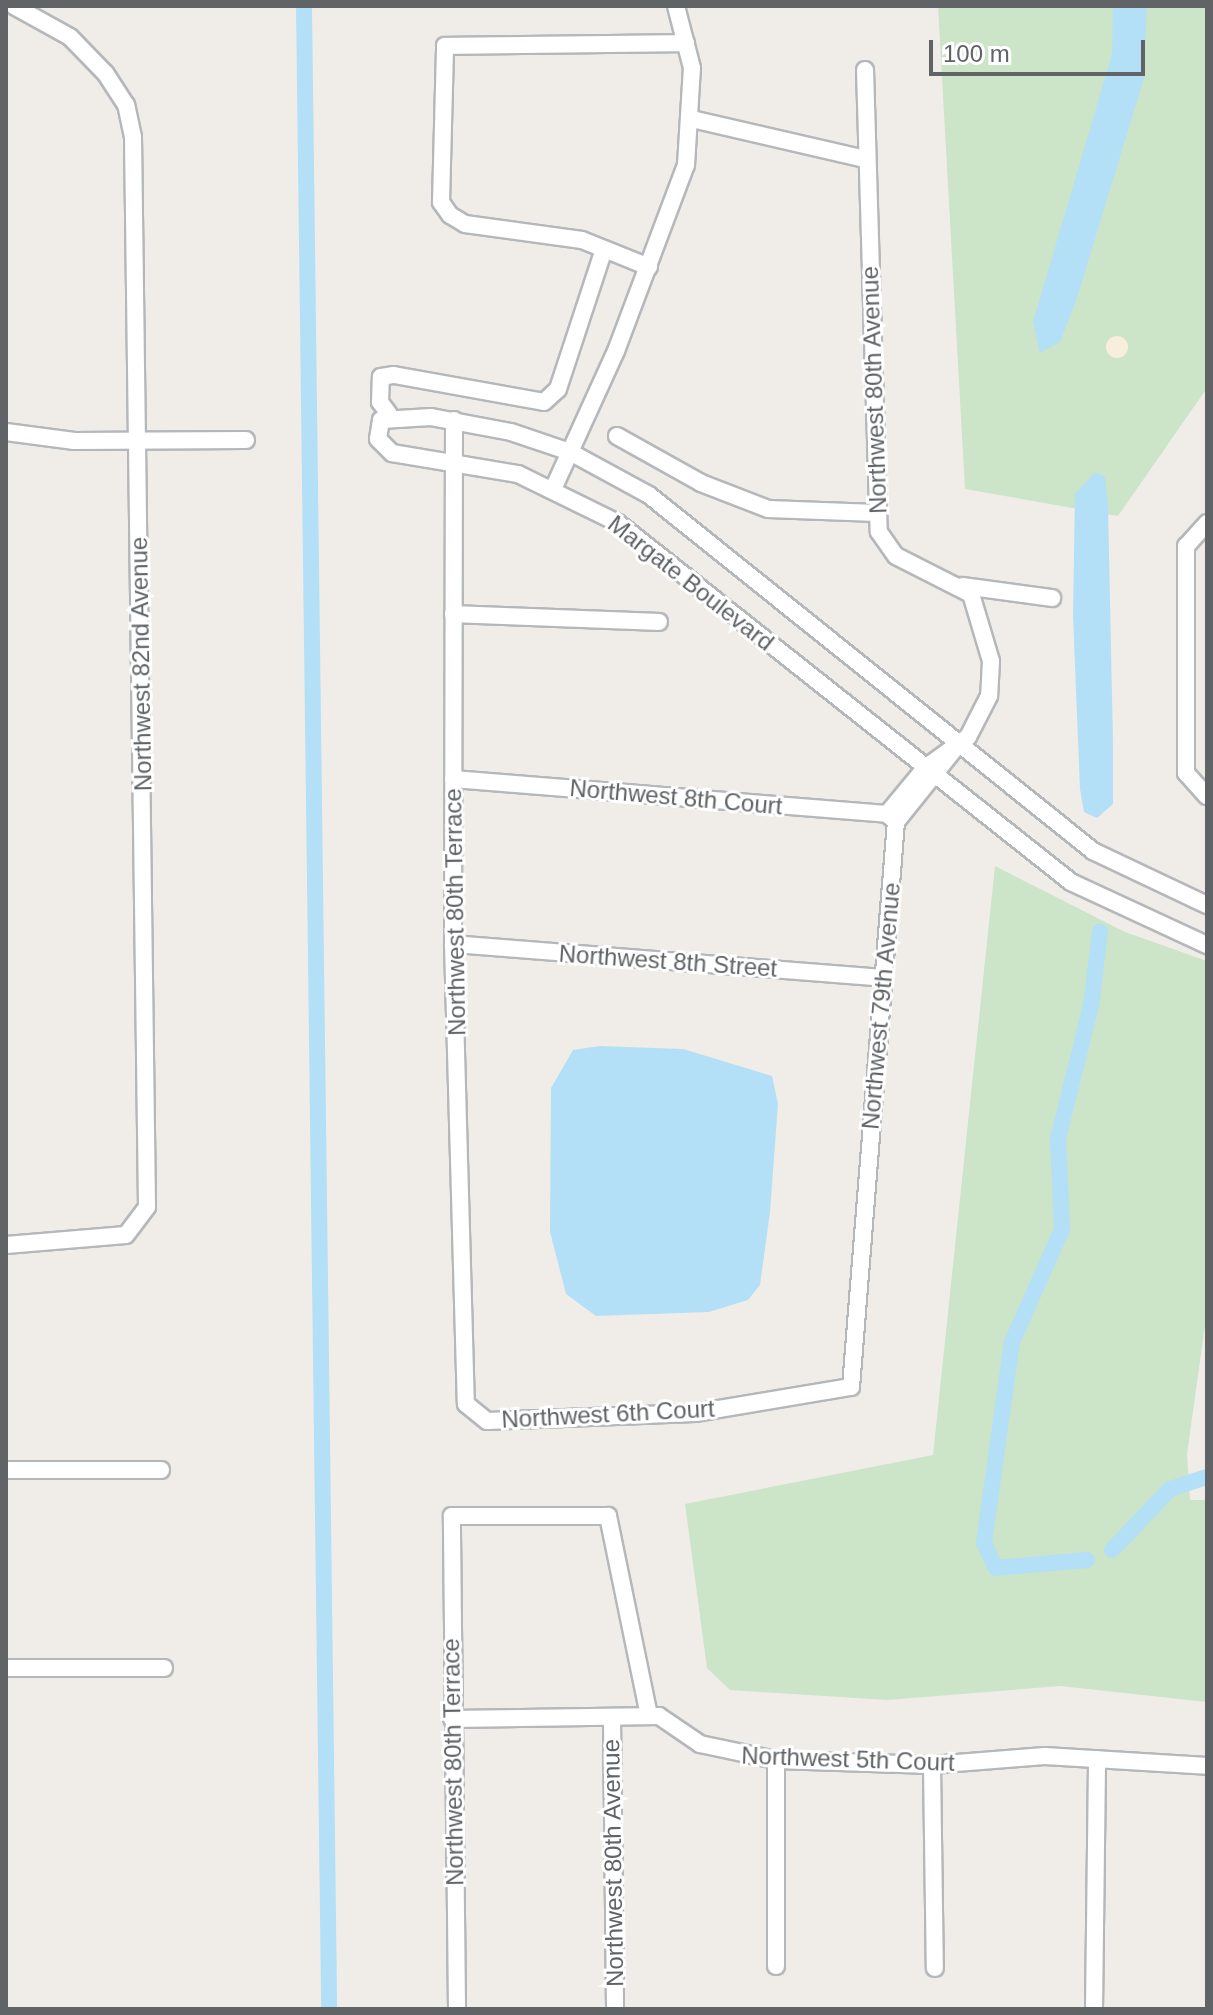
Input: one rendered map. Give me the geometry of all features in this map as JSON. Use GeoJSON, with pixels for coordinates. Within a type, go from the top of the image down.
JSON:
{"type":"FeatureCollection","features":[{"type":"Feature","properties":{"kind":"street","name":"Northwest 82nd Avenue"},"geometry":{"type":"LineString","coordinates":[[6,1245],[126,1235],[140,1223],[147,1207],[146,867],[136,442],[136,171],[126,105],[70,37],[14,6]]}},
{"type":"Feature","properties":{"kind":"street"},"geometry":{"type":"LineString","coordinates":[[554,487],[649,267],[686,165],[692,119],[686,43],[676,6]]}},
{"type":"Feature","properties":{"kind":"street"},"geometry":{"type":"LineString","coordinates":[[649,267],[604,249],[450,215],[441,202],[445,46],[686,43]]}},
{"type":"Feature","properties":{"kind":"street","name":"Northwest 80th Avenue"},"geometry":{"type":"LineString","coordinates":[[865,70],[865,159],[877,513],[888,550],[963,586],[1052,598]]}},
{"type":"Feature","properties":{"kind":"street"},"geometry":{"type":"LineString","coordinates":[[692,119],[865,159]]}},
{"type":"Feature","properties":{"kind":"street"},"geometry":{"type":"LineString","coordinates":[[389,414],[380,402],[381,377],[394,375],[544,402],[558,389],[604,249]]}},
{"type":"Feature","properties":{"kind":"street","name":"Margate Boulevard"},"geometry":{"type":"LineString","coordinates":[[1207,905],[1093,851],[649,495],[570,452],[454,420],[389,414],[378,429],[384,449],[449,459],[554,487],[618,523],[1071,882],[1207,945]]}},
{"type":"Feature","properties":{"kind":"street","name":"Northwest 80th Terrace"},"geometry":{"type":"LineString","coordinates":[[454,420],[449,459],[453,614],[453,944],[466,1404]]}},
{"type":"Feature","properties":{"kind":"street"},"geometry":{"type":"LineString","coordinates":[[6,432],[136,442],[246,440]]}},
{"type":"Feature","properties":{"kind":"street"},"geometry":{"type":"LineString","coordinates":[[617,436],[701,483],[768,509],[877,513]]}},
{"type":"Feature","properties":{"kind":"street"},"geometry":{"type":"LineString","coordinates":[[1207,523],[1186,546],[1186,773],[1207,796]]}},
{"type":"Feature","properties":{"kind":"street"},"geometry":{"type":"LineString","coordinates":[[892,818],[930,772],[958,745],[986,706],[991,679],[987,629],[963,586]]}},
{"type":"Feature","properties":{"kind":"street"},"geometry":{"type":"LineString","coordinates":[[453,614],[659,622]]}},
{"type":"Feature","properties":{"kind":"street","name":"Northwest 8th Court"},"geometry":{"type":"LineString","coordinates":[[453,779],[892,818]]}},
{"type":"Feature","properties":{"kind":"street","name":"Northwest 79th Avenue"},"geometry":{"type":"LineString","coordinates":[[851,1387],[892,818]]}},
{"type":"Feature","properties":{"kind":"street","name":"Northwest 8th Street"},"geometry":{"type":"LineString","coordinates":[[453,944],[882,978]]}},
{"type":"Feature","properties":{"kind":"street","name":"Northwest 6th Court"},"geometry":{"type":"LineString","coordinates":[[466,1404],[487,1421],[695,1413],[851,1387]]}},
{"type":"Feature","properties":{"kind":"street"},"geometry":{"type":"LineString","coordinates":[[6,1470],[161,1470]]}},
{"type":"Feature","properties":{"kind":"street","name":"Northwest 80th Terrace"},"geometry":{"type":"LineString","coordinates":[[457,2009],[452,1516],[608,1516],[649,1716]]}},
{"type":"Feature","properties":{"kind":"street"},"geometry":{"type":"LineString","coordinates":[[6,1668],[164,1668]]}},
{"type":"Feature","properties":{"kind":"street","name":"Northwest 5th Court"},"geometry":{"type":"LineString","coordinates":[[452,1719],[649,1716],[732,1756],[776,1760],[932,1765],[1097,1759],[1207,1766]]}},
{"type":"Feature","properties":{"kind":"street","name":"Northwest 80th Avenue"},"geometry":{"type":"LineString","coordinates":[[612,1718],[615,2009]]}},
{"type":"Feature","properties":{"kind":"street"},"geometry":{"type":"LineString","coordinates":[[1094,2009],[1097,1759]]}},
{"type":"Feature","properties":{"kind":"street"},"geometry":{"type":"LineString","coordinates":[[776,1760],[776,1966]]}},
{"type":"Feature","properties":{"kind":"street"},"geometry":{"type":"LineString","coordinates":[[932,1765],[935,1968]]}},
{"type":"Feature","properties":{"kind":"green space"},"geometry":{"type":"Polygon","coordinates":[[[938,6],[1207,6],[1207,388],[1118,516],[965,489],[938,6]]]}},
{"type":"Feature","properties":{"kind":"green space"},"geometry":{"type":"Polygon","coordinates":[[[995,866],[1125,932],[1207,961],[1207,1311],[1187,1454],[1190,1500],[1207,1500],[1207,1702],[1060,1686],[887,1700],[730,1690],[707,1668],[685,1504],[933,1455],[995,866]]]}},
{"type":"Feature","properties":{"kind":"sand"},"geometry":{"type":"Polygon","coordinates":[[[1117,336],[1125,339],[1128,347],[1125,355],[1117,358],[1109,355],[1106,347],[1109,339],[1117,336]]]}},
{"type":"Feature","properties":{"kind":"water"},"geometry":{"type":"Polygon","coordinates":[[[1113,6],[1147,6],[1144,78],[1076,301],[1060,342],[1040,353],[1033,322],[1112,54],[1113,6]]]}},
{"type":"Feature","properties":{"kind":"water"},"geometry":{"type":"Polygon","coordinates":[[[1094,473],[1105,476],[1108,505],[1113,744],[1113,804],[1097,818],[1084,812],[1080,789],[1073,615],[1075,494],[1094,473]]]}},
{"type":"Feature","properties":{"kind":"water"},"geometry":{"type":"Polygon","coordinates":[[[600,1046],[683,1049],[772,1076],[778,1104],[770,1212],[760,1285],[748,1300],[709,1312],[596,1316],[566,1294],[550,1232],[551,1088],[573,1050],[600,1046]]]}},
{"type":"Feature","properties":{"kind":"waterway"},"geometry":{"type":"LineString","coordinates":[[304,6],[329,2009]]}},
{"type":"Feature","properties":{"kind":"waterway"},"geometry":{"type":"LineString","coordinates":[[1087,1560],[996,1568],[984,1543],[1012,1342],[1062,1229],[1058,1138],[1091,1006],[1100,932]]}},
{"type":"Feature","properties":{"kind":"waterway"},"geometry":{"type":"LineString","coordinates":[[1112,1550],[1170,1489],[1207,1477]]}}]}
